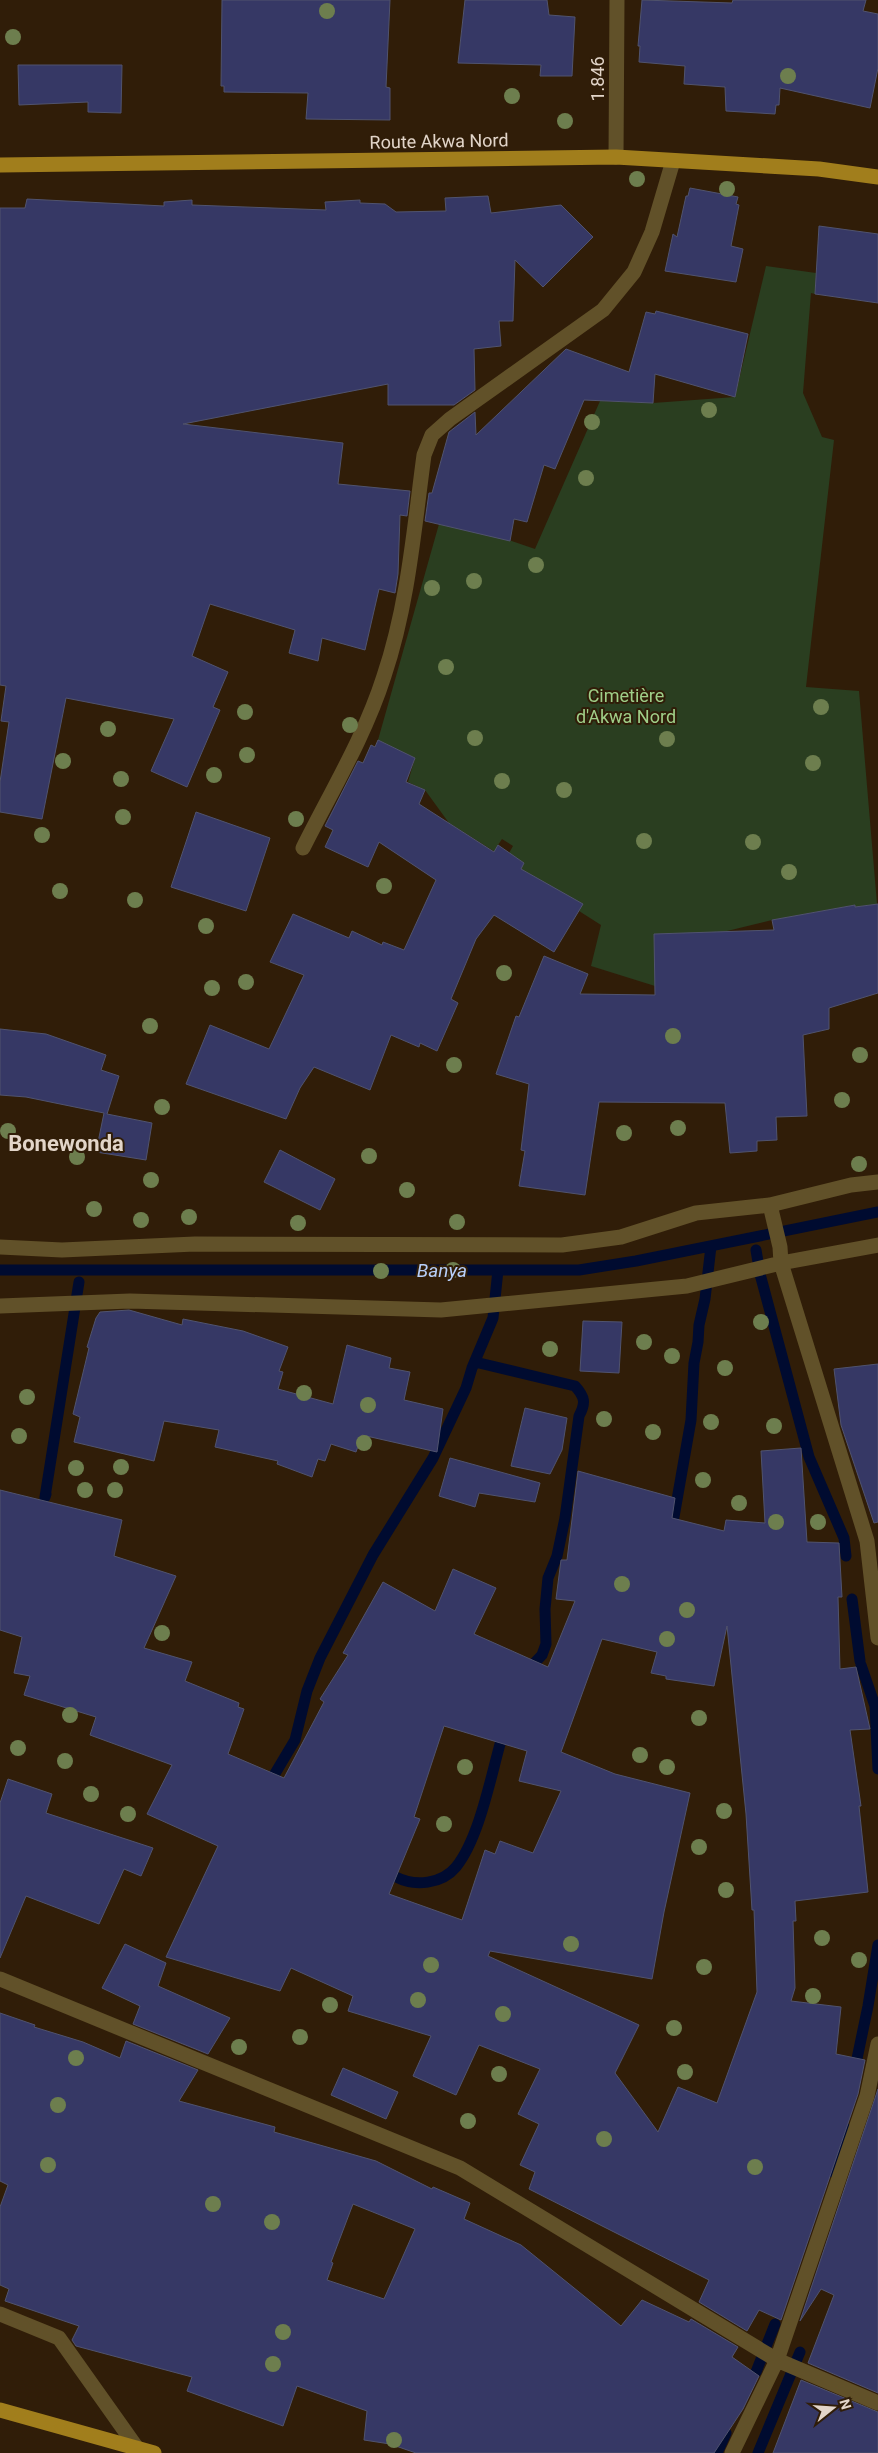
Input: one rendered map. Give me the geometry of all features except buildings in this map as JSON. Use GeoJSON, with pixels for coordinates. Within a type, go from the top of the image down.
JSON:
{"type":"FeatureCollection","features":[{"type":"Feature","properties":{"kind":"main road","name":"Route Akwa Nord"},"geometry":{"type":"LineString","coordinates":[[0,166],[616,157],[819,169],[878,176]]}},
{"type":"Feature","properties":{"kind":"main road"},"geometry":{"type":"LineString","coordinates":[[0,2410],[154,2453]]}},
{"type":"Feature","properties":{"kind":"street","name":"1.846"},"geometry":{"type":"LineString","coordinates":[[616,157],[617,0]]}},
{"type":"Feature","properties":{"kind":"street"},"geometry":{"type":"LineString","coordinates":[[302,848],[360,736],[384,677],[404,604],[424,455],[432,434],[450,418],[603,310],[634,272],[652,232],[673,161]]}},
{"type":"Feature","properties":{"kind":"street"},"geometry":{"type":"LineString","coordinates":[[0,1247],[62,1250],[195,1244],[562,1245],[621,1237],[696,1213],[771,1212],[851,1185],[878,1182]]}},
{"type":"Feature","properties":{"kind":"street"},"geometry":{"type":"LineString","coordinates":[[771,1212],[780,1247],[781,1263],[866,1541],[878,1638]]}},
{"type":"Feature","properties":{"kind":"street"},"geometry":{"type":"LineString","coordinates":[[0,1306],[130,1301],[441,1310],[687,1286],[781,1263],[878,1245]]}},
{"type":"Feature","properties":{"kind":"street"},"geometry":{"type":"LineString","coordinates":[[0,1979],[460,2168],[777,2360],[878,2403]]}},
{"type":"Feature","properties":{"kind":"street"},"geometry":{"type":"LineString","coordinates":[[732,2453],[777,2360],[867,2096],[878,2044]]}},
{"type":"Feature","properties":{"kind":"street"},"geometry":{"type":"LineString","coordinates":[[0,2314],[59,2338],[137,2448]]}},
{"type":"Feature","properties":{"kind":"green space","name":"Cimetière d'Akwa Nord"},"geometry":{"type":"Polygon","coordinates":[[[766,266],[816,273],[815,294],[811,293],[803,393],[822,437],[834,440],[806,687],[859,691],[877,904],[855,907],[854,905],[772,920],[723,932],[654,934],[655,986],[591,966],[601,925],[579,911],[582,904],[521,869],[524,863],[509,853],[513,846],[502,839],[496,848],[500,855],[449,823],[425,790],[408,782],[415,758],[378,740],[439,524],[506,539],[535,549],[600,401],[653,403],[735,397],[766,266]]]}},
{"type":"Feature","properties":{"kind":"waterway","name":"Banya"},"geometry":{"type":"LineString","coordinates":[[0,1270],[579,1270],[636,1261],[878,1212]]}},
{"type":"Feature","properties":{"kind":"waterway"},"geometry":{"type":"LineString","coordinates":[[671,1534],[691,1420],[694,1363],[699,1325],[705,1299],[711,1246]]}},
{"type":"Feature","properties":{"kind":"waterway"},"geometry":{"type":"LineString","coordinates":[[756,1250],[760,1274],[809,1457],[844,1538],[846,1556]]}},
{"type":"Feature","properties":{"kind":"waterway"},"geometry":{"type":"LineString","coordinates":[[267,1787],[295,1740],[307,1691],[320,1658],[373,1555],[433,1458],[466,1388],[472,1368],[493,1318],[498,1270]]}},
{"type":"Feature","properties":{"kind":"waterway"},"geometry":{"type":"LineString","coordinates":[[46,1494],[45,1497],[79,1282]]}},
{"type":"Feature","properties":{"kind":"waterway"},"geometry":{"type":"LineString","coordinates":[[475,1362],[575,1386],[583,1400],[583,1407],[579,1416],[565,1518],[557,1556],[548,1578],[545,1609],[546,1644],[542,1655],[527,1671]]}},
{"type":"Feature","properties":{"kind":"waterway"},"geometry":{"type":"LineString","coordinates":[[852,1599],[860,1661]]}},
{"type":"Feature","properties":{"kind":"waterway"},"geometry":{"type":"LineString","coordinates":[[861,1665],[875,1706],[878,1769]]}},
{"type":"Feature","properties":{"kind":"waterway"},"geometry":{"type":"LineString","coordinates":[[396,1877],[411,1882],[428,1882],[443,1877],[456,1867],[465,1854],[479,1820],[504,1730]]}},
{"type":"Feature","properties":{"kind":"waterway"},"geometry":{"type":"LineString","coordinates":[[854,2073],[878,1945]]}},
{"type":"Feature","properties":{"kind":"waterway"},"geometry":{"type":"LineString","coordinates":[[834,2173],[845,2128]]}},
{"type":"Feature","properties":{"kind":"waterway"},"geometry":{"type":"LineString","coordinates":[[756,2372],[775,2324]]}},
{"type":"Feature","properties":{"kind":"waterway"},"geometry":{"type":"LineString","coordinates":[[758,2453],[800,2352]]}},
{"type":"Feature","properties":{"kind":"waterway"},"geometry":{"type":"LineString","coordinates":[[717,2453],[726,2433]]}},
{"type":"Feature","properties":{"kind":"district","name":"Bonewonda"},"geometry":{"type":"Point","coordinates":[66,1143]}}]}
